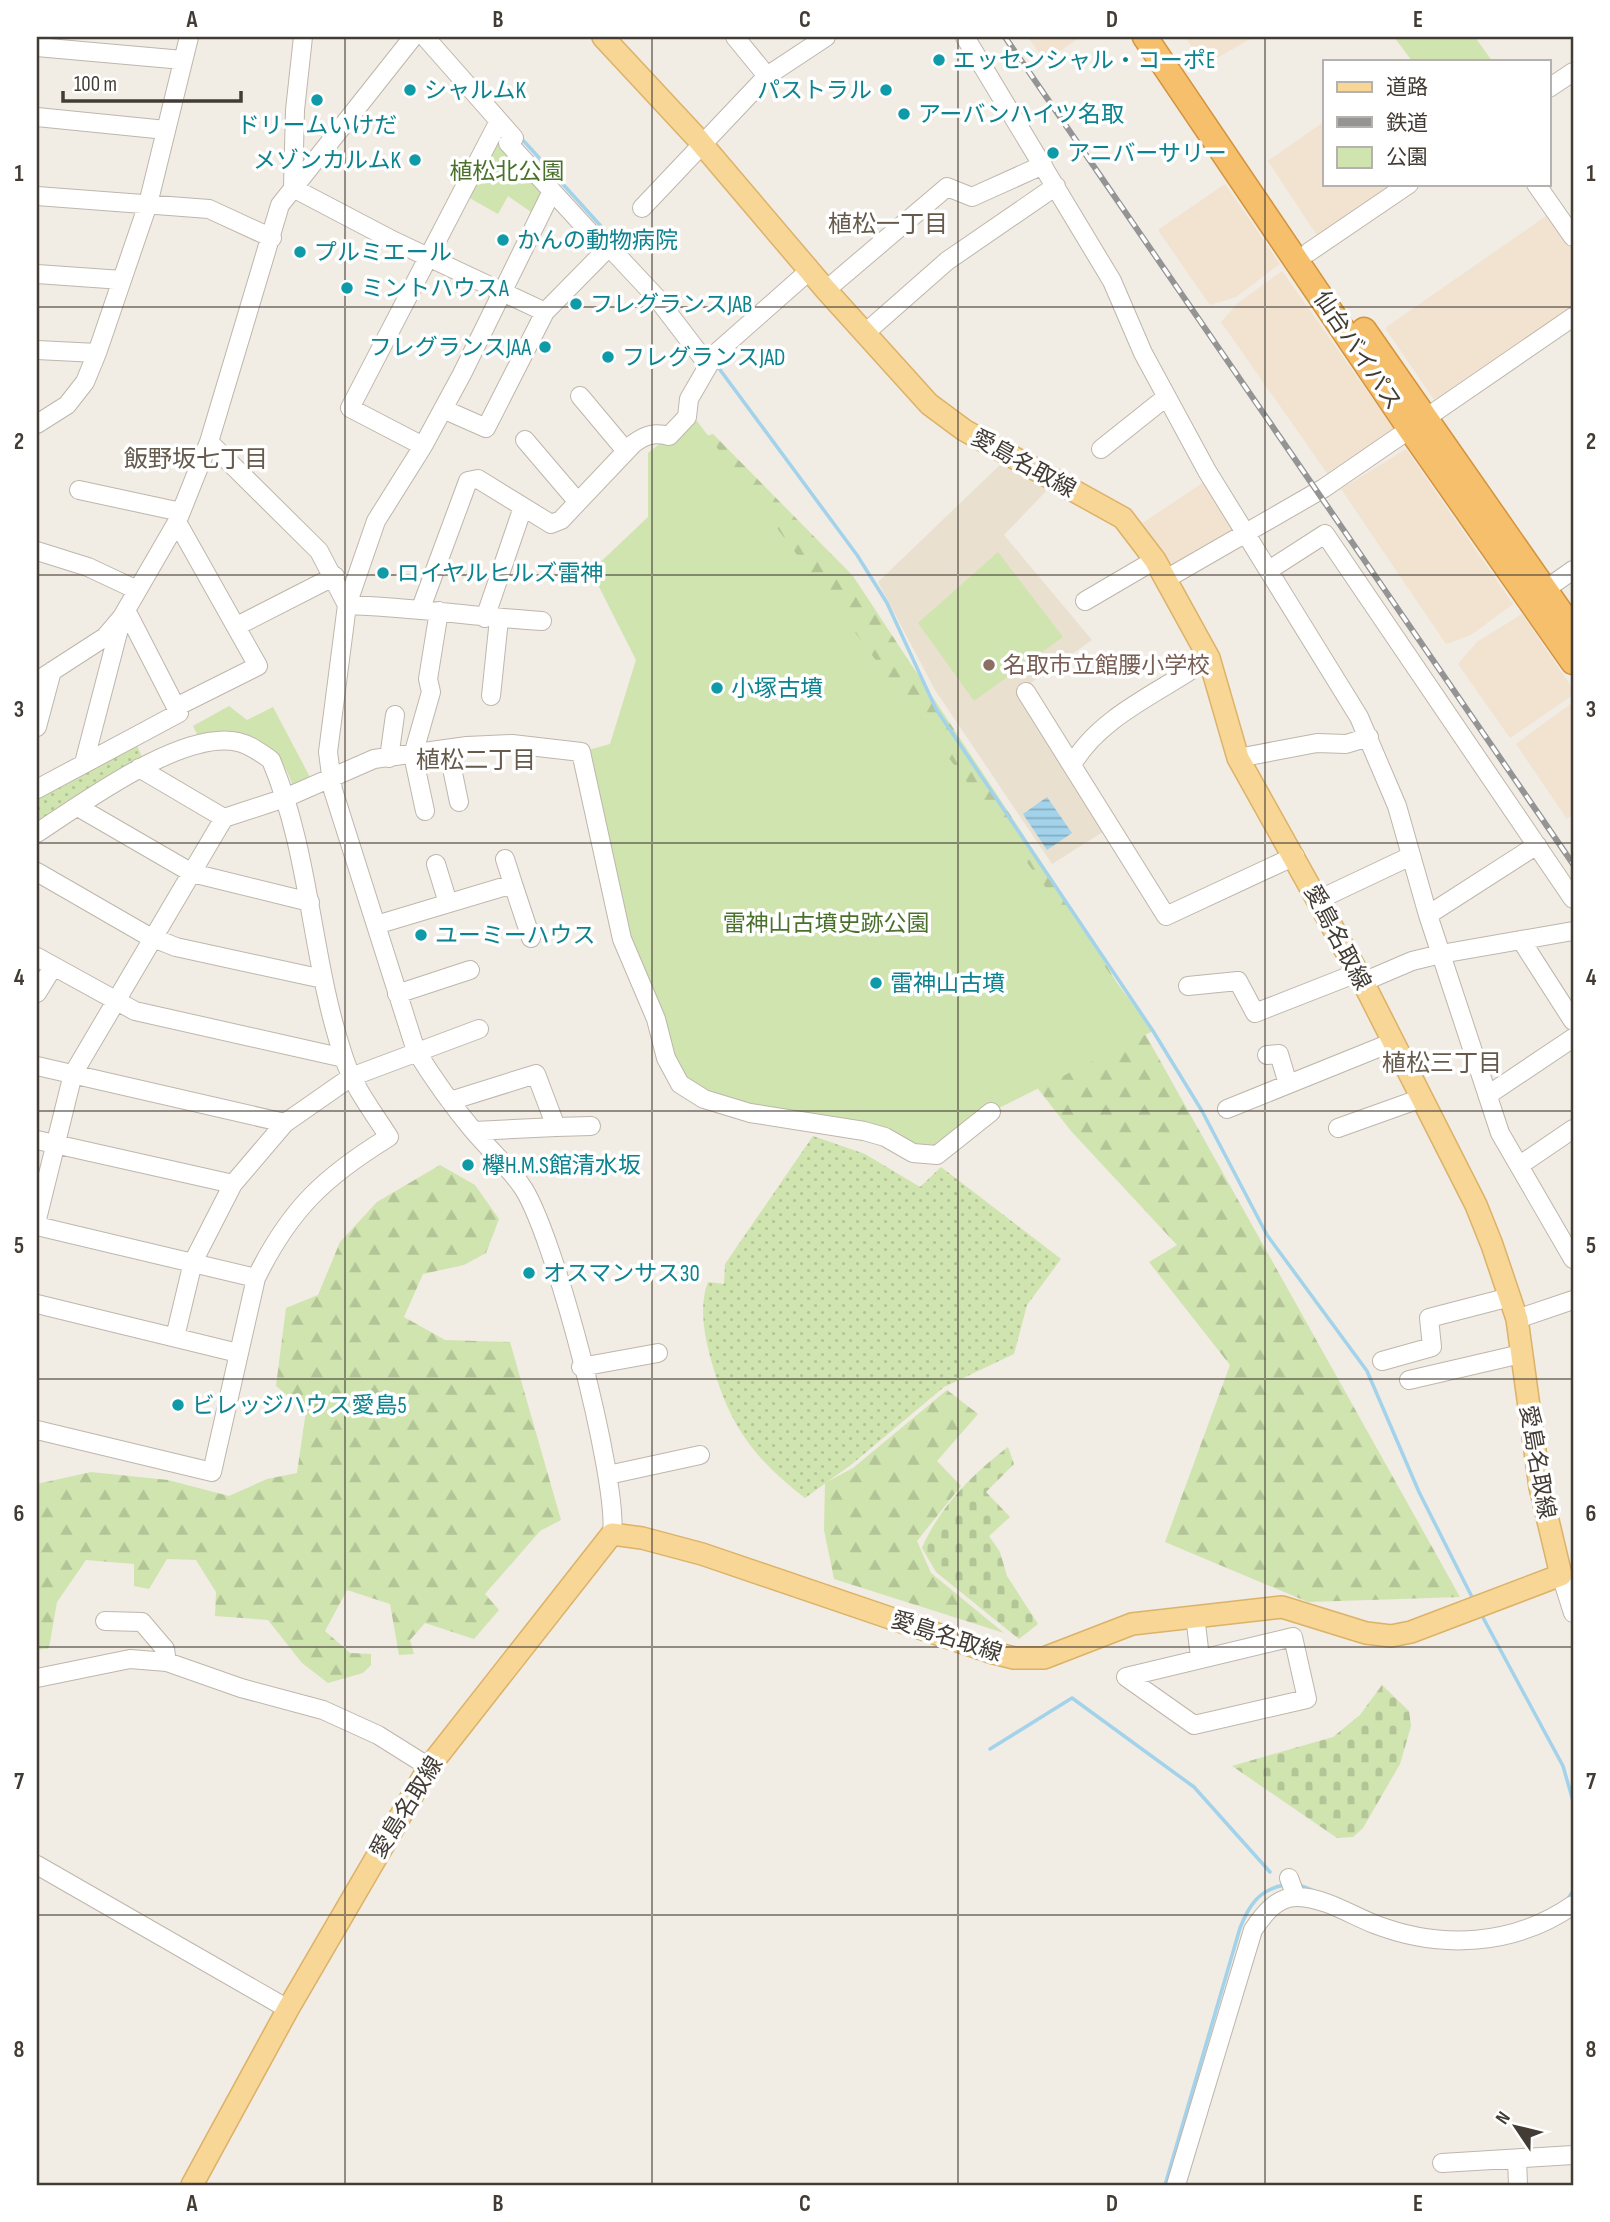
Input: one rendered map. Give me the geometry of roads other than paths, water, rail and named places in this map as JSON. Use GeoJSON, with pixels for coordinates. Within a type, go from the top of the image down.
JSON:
{"type":"FeatureCollection","features":[{"type":"Feature","properties":{"kind":"highway","name":"仙台バイパス"},"geometry":{"type":"LineString","coordinates":[[1145,37],[1418,424],[1546,589],[1573,630]]}},
{"type":"Feature","properties":{"kind":"highway","name":"仙台バイパス"},"geometry":{"type":"LineString","coordinates":[[1160,37],[1309,252],[1573,662]]}},
{"type":"Feature","properties":{"kind":"main road","name":"愛島名取線"},"geometry":{"type":"LineString","coordinates":[[192,2185],[288,2009],[429,1766],[612,1534],[642,1538],[702,1554],[1014,1658],[1044,1658],[1132,1624],[1282,1606],[1366,1633],[1391,1636],[1412,1632],[1561,1575],[1540,1487],[1517,1319],[1476,1205],[1360,978],[1295,856],[1238,758],[1209,658],[1155,560],[1123,518],[964,430],[929,404],[809,271],[703,145],[603,37]]}},
{"type":"Feature","properties":{"kind":"street"},"geometry":{"type":"LineString","coordinates":[[37,424],[67,405],[85,382],[97,353],[148,204],[189,37]]}},
{"type":"Feature","properties":{"kind":"street"},"geometry":{"type":"LineString","coordinates":[[293,188],[295,110],[303,37]]}},
{"type":"Feature","properties":{"kind":"street"},"geometry":{"type":"LineString","coordinates":[[37,727],[45,676],[105,637],[124,614],[179,517],[209,442],[280,205],[413,37]]}},
{"type":"Feature","properties":{"kind":"street"},"geometry":{"type":"LineString","coordinates":[[425,37],[514,138],[509,143],[551,193],[606,250],[614,252],[711,360]]}},
{"type":"Feature","properties":{"kind":"street"},"geometry":{"type":"LineString","coordinates":[[735,37],[767,76]]}},
{"type":"Feature","properties":{"kind":"street"},"geometry":{"type":"LineString","coordinates":[[642,208],[767,76],[826,37]]}},
{"type":"Feature","properties":{"kind":"street"},"geometry":{"type":"LineString","coordinates":[[965,37],[1112,281],[1165,398],[1245,533],[1336,675],[1369,737],[1397,806],[1428,915],[1500,1133],[1573,1259]]}},
{"type":"Feature","properties":{"kind":"street"},"geometry":{"type":"LineString","coordinates":[[37,47],[183,60]]}},
{"type":"Feature","properties":{"kind":"street"},"geometry":{"type":"LineString","coordinates":[[1550,87],[1573,72]]}},
{"type":"Feature","properties":{"kind":"street"},"geometry":{"type":"LineString","coordinates":[[37,117],[166,130]]}},
{"type":"Feature","properties":{"kind":"street"},"geometry":{"type":"LineString","coordinates":[[423,446],[350,408],[426,257],[499,121]]}},
{"type":"Feature","properties":{"kind":"street"},"geometry":{"type":"LineString","coordinates":[[826,290],[947,187],[972,197],[1043,165]]}},
{"type":"Feature","properties":{"kind":"street"},"geometry":{"type":"LineString","coordinates":[[864,334],[947,261],[1056,186]]}},
{"type":"Feature","properties":{"kind":"street"},"geometry":{"type":"LineString","coordinates":[[1309,252],[1406,186]]}},
{"type":"Feature","properties":{"kind":"street"},"geometry":{"type":"LineString","coordinates":[[1537,186],[1573,237]]}},
{"type":"Feature","properties":{"kind":"street"},"geometry":{"type":"LineString","coordinates":[[293,188],[426,257],[545,312]]}},
{"type":"Feature","properties":{"kind":"street"},"geometry":{"type":"LineString","coordinates":[[551,193],[443,409],[376,521],[347,605],[328,752],[331,779],[416,1051],[450,1101],[522,1186],[537,1213],[581,1367],[608,1475],[614,1520],[612,1534]]}},
{"type":"Feature","properties":{"kind":"street"},"geometry":{"type":"LineString","coordinates":[[37,196],[209,209],[272,238]]}},
{"type":"Feature","properties":{"kind":"street"},"geometry":{"type":"LineString","coordinates":[[443,409],[486,428],[545,312],[606,250]]}},
{"type":"Feature","properties":{"kind":"street"},"geometry":{"type":"LineString","coordinates":[[425,811],[413,755],[431,692],[428,679],[430,609],[468,481],[478,479],[551,524],[561,520],[577,500],[642,437],[658,433],[669,436],[687,416],[689,399],[711,360],[809,271]]}},
{"type":"Feature","properties":{"kind":"street"},"geometry":{"type":"LineString","coordinates":[[37,274],[122,279]]}},
{"type":"Feature","properties":{"kind":"street"},"geometry":{"type":"LineString","coordinates":[[1166,579],[1324,488],[1573,317]]}},
{"type":"Feature","properties":{"kind":"street"},"geometry":{"type":"LineString","coordinates":[[37,350],[97,353]]}},
{"type":"Feature","properties":{"kind":"street"},"geometry":{"type":"LineString","coordinates":[[580,396],[626,451]]}},
{"type":"Feature","properties":{"kind":"street"},"geometry":{"type":"LineString","coordinates":[[1101,449],[1165,398]]}},
{"type":"Feature","properties":{"kind":"street"},"geometry":{"type":"LineString","coordinates":[[525,440],[577,500]]}},
{"type":"Feature","properties":{"kind":"street"},"geometry":{"type":"LineString","coordinates":[[209,442],[285,514],[319,551],[335,576],[347,605]]}},
{"type":"Feature","properties":{"kind":"street"},"geometry":{"type":"LineString","coordinates":[[37,789],[258,666],[179,517],[79,490]]}},
{"type":"Feature","properties":{"kind":"street"},"geometry":{"type":"LineString","coordinates":[[491,695],[492,618],[523,508]]}},
{"type":"Feature","properties":{"kind":"street"},"geometry":{"type":"LineString","coordinates":[[1269,570],[1325,534],[1573,899]]}},
{"type":"Feature","properties":{"kind":"street"},"geometry":{"type":"LineString","coordinates":[[37,551],[88,567],[137,590]]}},
{"type":"Feature","properties":{"kind":"street"},"geometry":{"type":"LineString","coordinates":[[1085,601],[1155,560]]}},
{"type":"Feature","properties":{"kind":"street"},"geometry":{"type":"LineString","coordinates":[[1546,589],[1573,570]]}},
{"type":"Feature","properties":{"kind":"street"},"geometry":{"type":"LineString","coordinates":[[237,626],[335,576]]}},
{"type":"Feature","properties":{"kind":"street"},"geometry":{"type":"LineString","coordinates":[[347,605],[430,609],[492,618],[542,621]]}},
{"type":"Feature","properties":{"kind":"street"},"geometry":{"type":"LineString","coordinates":[[124,614],[188,730]]}},
{"type":"Feature","properties":{"kind":"street"},"geometry":{"type":"LineString","coordinates":[[84,763],[124,614]]}},
{"type":"Feature","properties":{"kind":"street"},"geometry":{"type":"LineString","coordinates":[[1072,765],[1082,747],[1109,724],[1209,658]]}},
{"type":"Feature","properties":{"kind":"street"},"geometry":{"type":"LineString","coordinates":[[1026,692],[1166,916],[1295,856]]}},
{"type":"Feature","properties":{"kind":"street"},"geometry":{"type":"LineString","coordinates":[[389,758],[396,715]]}},
{"type":"Feature","properties":{"kind":"street"},"geometry":{"type":"LineString","coordinates":[[1238,758],[1317,743],[1346,744],[1369,737]]}},
{"type":"Feature","properties":{"kind":"street"},"geometry":{"type":"LineString","coordinates":[[37,833],[139,768],[194,745],[214,741],[238,742],[271,760],[285,799],[310,902],[323,979],[344,1058],[351,1077],[389,1137],[343,1165],[315,1190],[271,1248],[257,1278],[212,1472],[37,1430]]}},
{"type":"Feature","properties":{"kind":"street"},"geometry":{"type":"LineString","coordinates":[[37,1219],[73,1074],[114,1000],[154,938],[224,818],[285,799],[374,760],[447,749],[512,744],[582,752],[622,939],[656,1019],[666,1058],[680,1084],[704,1099],[750,1113],[864,1131],[885,1137],[914,1153],[937,1155],[991,1112]]}},
{"type":"Feature","properties":{"kind":"street"},"geometry":{"type":"LineString","coordinates":[[447,749],[459,802]]}},
{"type":"Feature","properties":{"kind":"street"},"geometry":{"type":"LineString","coordinates":[[139,768],[224,818]]}},
{"type":"Feature","properties":{"kind":"street"},"geometry":{"type":"LineString","coordinates":[[78,807],[192,873],[310,902]]}},
{"type":"Feature","properties":{"kind":"street"},"geometry":{"type":"LineString","coordinates":[[1428,915],[1537,845]]}},
{"type":"Feature","properties":{"kind":"street"},"geometry":{"type":"LineString","coordinates":[[1318,900],[1411,856]]}},
{"type":"Feature","properties":{"kind":"street"},"geometry":{"type":"LineString","coordinates":[[505,859],[531,939]]}},
{"type":"Feature","properties":{"kind":"street"},"geometry":{"type":"LineString","coordinates":[[436,864],[448,903]]}},
{"type":"Feature","properties":{"kind":"street"},"geometry":{"type":"LineString","coordinates":[[37,872],[154,938],[176,947],[323,979]]}},
{"type":"Feature","properties":{"kind":"street"},"geometry":{"type":"LineString","coordinates":[[376,925],[513,884]]}},
{"type":"Feature","properties":{"kind":"street"},"geometry":{"type":"LineString","coordinates":[[1188,986],[1238,981],[1255,1013],[1412,961],[1573,931]]}},
{"type":"Feature","properties":{"kind":"street"},"geometry":{"type":"LineString","coordinates":[[1521,940],[1573,1021]]}},
{"type":"Feature","properties":{"kind":"street"},"geometry":{"type":"LineString","coordinates":[[37,957],[135,1011],[344,1058]]}},
{"type":"Feature","properties":{"kind":"street"},"geometry":{"type":"LineString","coordinates":[[37,993],[53,967]]}},
{"type":"Feature","properties":{"kind":"street"},"geometry":{"type":"LineString","coordinates":[[397,994],[470,970]]}},
{"type":"Feature","properties":{"kind":"street"},"geometry":{"type":"LineString","coordinates":[[175,1337],[193,1262],[233,1184],[285,1124],[351,1077],[479,1029]]}},
{"type":"Feature","properties":{"kind":"street"},"geometry":{"type":"LineString","coordinates":[[1488,1095],[1573,1038]]}},
{"type":"Feature","properties":{"kind":"street"},"geometry":{"type":"LineString","coordinates":[[1227,1109],[1393,1042]]}},
{"type":"Feature","properties":{"kind":"street"},"geometry":{"type":"LineString","coordinates":[[1266,1055],[1279,1054],[1288,1084]]}},
{"type":"Feature","properties":{"kind":"street"},"geometry":{"type":"LineString","coordinates":[[37,1066],[285,1124]]}},
{"type":"Feature","properties":{"kind":"street"},"geometry":{"type":"LineString","coordinates":[[450,1101],[536,1074],[556,1127]]}},
{"type":"Feature","properties":{"kind":"street"},"geometry":{"type":"LineString","coordinates":[[1338,1128],[1422,1098]]}},
{"type":"Feature","properties":{"kind":"street"},"geometry":{"type":"LineString","coordinates":[[474,1131],[591,1126]]}},
{"type":"Feature","properties":{"kind":"street"},"geometry":{"type":"LineString","coordinates":[[1520,1165],[1573,1129]]}},
{"type":"Feature","properties":{"kind":"street"},"geometry":{"type":"LineString","coordinates":[[37,1140],[233,1184]]}},
{"type":"Feature","properties":{"kind":"street"},"geometry":{"type":"LineString","coordinates":[[37,1226],[257,1278]]}},
{"type":"Feature","properties":{"kind":"street"},"geometry":{"type":"LineString","coordinates":[[1382,1361],[1432,1347],[1429,1318],[1510,1297]]}},
{"type":"Feature","properties":{"kind":"street"},"geometry":{"type":"LineString","coordinates":[[1517,1319],[1573,1300]]}},
{"type":"Feature","properties":{"kind":"street"},"geometry":{"type":"LineString","coordinates":[[37,1304],[238,1353]]}},
{"type":"Feature","properties":{"kind":"street"},"geometry":{"type":"LineString","coordinates":[[581,1367],[658,1353]]}},
{"type":"Feature","properties":{"kind":"street"},"geometry":{"type":"LineString","coordinates":[[1409,1380],[1521,1354]]}},
{"type":"Feature","properties":{"kind":"street"},"geometry":{"type":"LineString","coordinates":[[608,1475],[700,1455]]}},
{"type":"Feature","properties":{"kind":"street"},"geometry":{"type":"LineString","coordinates":[[1561,1575],[1573,1613]]}},
{"type":"Feature","properties":{"kind":"street"},"geometry":{"type":"LineString","coordinates":[[1195,1616],[1200,1657]]}},
{"type":"Feature","properties":{"kind":"street"},"geometry":{"type":"LineString","coordinates":[[105,1621],[142,1622],[165,1649],[167,1662]]}},
{"type":"Feature","properties":{"kind":"street"},"geometry":{"type":"LineString","coordinates":[[1293,1637],[1307,1699],[1194,1725],[1122,1674],[1200,1657],[1293,1637]]}},
{"type":"Feature","properties":{"kind":"street"},"geometry":{"type":"LineString","coordinates":[[37,1678],[130,1659],[167,1662],[241,1688],[323,1710],[378,1735],[429,1766]]}},
{"type":"Feature","properties":{"kind":"street"},"geometry":{"type":"LineString","coordinates":[[37,1866],[288,2009]]}},
{"type":"Feature","properties":{"kind":"street"},"geometry":{"type":"LineString","coordinates":[[1177,2185],[1253,1930],[1265,1912],[1292,1887],[1376,1925],[1446,1942],[1482,1941],[1520,1931],[1549,1922],[1573,1905]]}},
{"type":"Feature","properties":{"kind":"street"},"geometry":{"type":"LineString","coordinates":[[1442,2163],[1573,2155]]}},
{"type":"Feature","properties":{"kind":"street"},"geometry":{"type":"LineString","coordinates":[[1517,2159],[1518,2185]]}},
{"type":"Feature","properties":{"kind":"water"},"geometry":{"type":"Polygon","coordinates":[[[1047,797],[1072,833],[1047,850],[1023,814],[1047,797]]]}},
{"type":"Feature","properties":{"kind":"waterway"},"geometry":{"type":"LineString","coordinates":[[521,138],[619,246]]}},
{"type":"Feature","properties":{"kind":"waterway"},"geometry":{"type":"LineString","coordinates":[[715,363],[857,555],[887,603],[936,709],[1153,1031],[1202,1111],[1267,1235],[1367,1371],[1419,1492],[1473,1599]]}},
{"type":"Feature","properties":{"kind":"waterway"},"geometry":{"type":"LineString","coordinates":[[1480,1612],[1563,1766],[1573,1801]]}},
{"type":"Feature","properties":{"kind":"waterway"},"geometry":{"type":"LineString","coordinates":[[990,1749],[1072,1698],[1194,1787],[1270,1872]]}},
{"type":"Feature","properties":{"kind":"waterway"},"geometry":{"type":"LineString","coordinates":[[1165,2185],[1240,1928],[1247,1912],[1261,1895],[1284,1885]]}},
{"type":"Feature","properties":{"kind":"waterway"},"geometry":{"type":"LineString","coordinates":[[1299,1885],[1317,1892]]}},
{"type":"Feature","properties":{"kind":"waterway"},"geometry":{"type":"LineString","coordinates":[[1567,1900],[1573,1891]]}},
{"type":"Feature","properties":{"kind":"railway"},"geometry":{"type":"LineString","coordinates":[[1005,37],[1573,864]]}},
{"type":"Feature","properties":{"kind":"place","name":"エッセンシャル・コーポE"},"geometry":{"type":"Point","coordinates":[939,60]}},
{"type":"Feature","properties":{"kind":"place","name":"シャルムK"},"geometry":{"type":"Point","coordinates":[410,90]}},
{"type":"Feature","properties":{"kind":"place","name":"パストラル"},"geometry":{"type":"Point","coordinates":[886,90]}},
{"type":"Feature","properties":{"kind":"place","name":"ドリームいけだ"},"geometry":{"type":"Point","coordinates":[317,100]}},
{"type":"Feature","properties":{"kind":"place","name":"アーバンハイツ名取"},"geometry":{"type":"Point","coordinates":[904,114]}},
{"type":"Feature","properties":{"kind":"place","name":"アニバーサリー"},"geometry":{"type":"Point","coordinates":[1053,153]}},
{"type":"Feature","properties":{"kind":"place","name":"メゾンカルムK"},"geometry":{"type":"Point","coordinates":[415,160]}},
{"type":"Feature","properties":{"kind":"place","name":"かんの動物病院"},"geometry":{"type":"Point","coordinates":[503,240]}},
{"type":"Feature","properties":{"kind":"place","name":"プルミエール"},"geometry":{"type":"Point","coordinates":[300,252]}},
{"type":"Feature","properties":{"kind":"place","name":"ミントハウスA"},"geometry":{"type":"Point","coordinates":[347,288]}},
{"type":"Feature","properties":{"kind":"place","name":"フレグランスJAB"},"geometry":{"type":"Point","coordinates":[576,304]}},
{"type":"Feature","properties":{"kind":"place","name":"フレグランスJAA"},"geometry":{"type":"Point","coordinates":[545,347]}},
{"type":"Feature","properties":{"kind":"place","name":"フレグランスJAD"},"geometry":{"type":"Point","coordinates":[608,357]}},
{"type":"Feature","properties":{"kind":"place","name":"ロイヤルヒルズ雷神"},"geometry":{"type":"Point","coordinates":[383,573]}},
{"type":"Feature","properties":{"kind":"place","name":"名取市立館腰小学校"},"geometry":{"type":"Point","coordinates":[989,665]}},
{"type":"Feature","properties":{"kind":"place","name":"小塚古墳"},"geometry":{"type":"Point","coordinates":[717,688]}},
{"type":"Feature","properties":{"kind":"place","name":"ユーミーハウス"},"geometry":{"type":"Point","coordinates":[421,935]}},
{"type":"Feature","properties":{"kind":"place","name":"雷神山古墳"},"geometry":{"type":"Point","coordinates":[876,983]}},
{"type":"Feature","properties":{"kind":"place","name":"欅H.M.S館清水坂"},"geometry":{"type":"Point","coordinates":[468,1165]}},
{"type":"Feature","properties":{"kind":"place","name":"オスマンサス30"},"geometry":{"type":"Point","coordinates":[529,1273]}},
{"type":"Feature","properties":{"kind":"place","name":"ビレッジハウス愛島5"},"geometry":{"type":"Point","coordinates":[178,1405]}},
{"type":"Feature","properties":{"kind":"district","name":"植松一丁目"},"geometry":{"type":"Point","coordinates":[888,224]}},
{"type":"Feature","properties":{"kind":"district","name":"飯野坂七丁目"},"geometry":{"type":"Point","coordinates":[196,459]}},
{"type":"Feature","properties":{"kind":"district","name":"植松二丁目"},"geometry":{"type":"Point","coordinates":[476,760]}},
{"type":"Feature","properties":{"kind":"district","name":"植松三丁目"},"geometry":{"type":"Point","coordinates":[1442,1063]}},
{"type":"Feature","properties":{"kind":"park label","name":"植松北公園"},"geometry":{"type":"Point","coordinates":[507,171]}},
{"type":"Feature","properties":{"kind":"park label","name":"雷神山古墳史跡公園"},"geometry":{"type":"Point","coordinates":[826,923]}}]}
